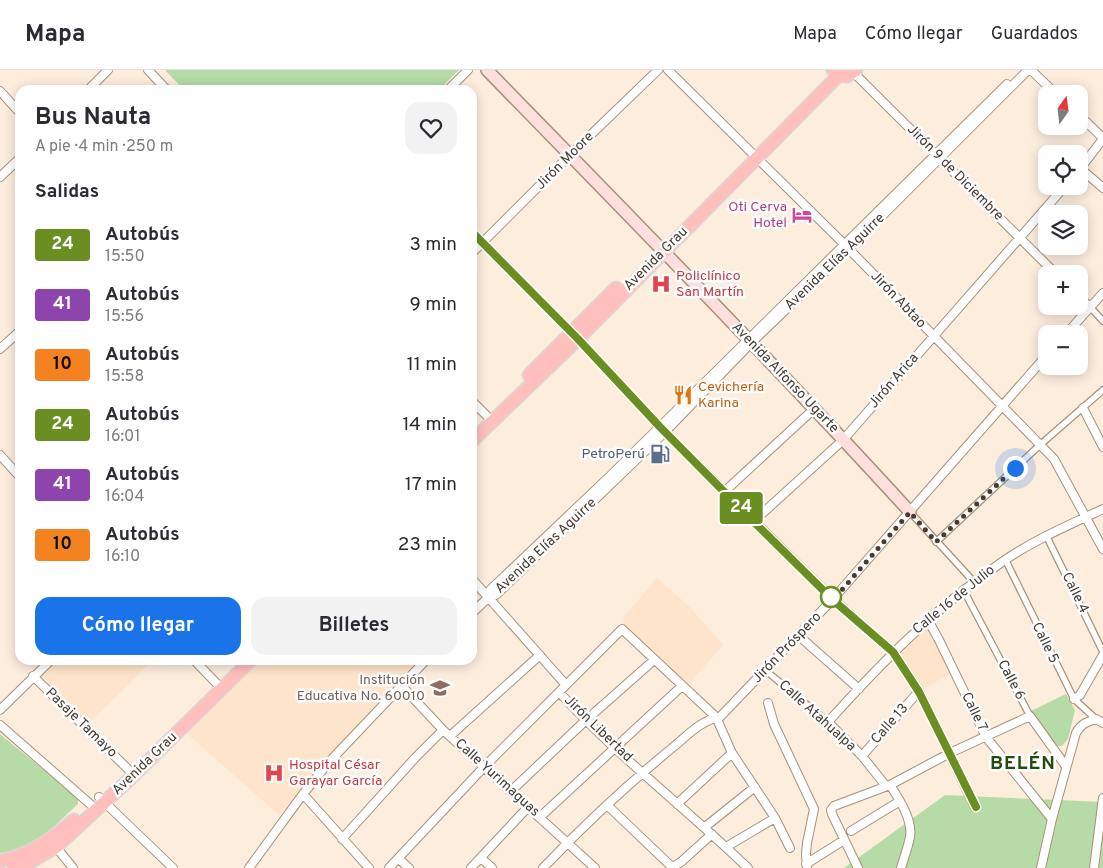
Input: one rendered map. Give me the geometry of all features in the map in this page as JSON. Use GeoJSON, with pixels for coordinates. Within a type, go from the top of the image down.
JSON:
{"type":"FeatureCollection","features":[{"type":"Feature","properties":{"kind":"main road","name":"Avenida Alfonso Ugarte"},"geometry":{"type":"LineString","coordinates":[[487,70],[651,229],[662,248],[910,512]]}},
{"type":"Feature","properties":{"kind":"main road","name":"Avenida Alfonso Ugarte"},"geometry":{"type":"LineString","coordinates":[[497,70],[572,153]]}},
{"type":"Feature","properties":{"kind":"main road"},"geometry":{"type":"LineString","coordinates":[[835,72],[846,76],[855,71]]}},
{"type":"Feature","properties":{"kind":"main road","name":"Avenida Grau"},"geometry":{"type":"LineString","coordinates":[[477,436],[490,419],[754,156],[835,72]]}},
{"type":"Feature","properties":{"kind":"main road","name":"Avenida Grau"},"geometry":{"type":"LineString","coordinates":[[477,428],[490,419]]}},
{"type":"Feature","properties":{"kind":"main road","name":"Avenida Grau"},"geometry":{"type":"LineString","coordinates":[[219,686],[235,665]]}},
{"type":"Feature","properties":{"kind":"main road","name":"Avenida Grau"},"geometry":{"type":"LineString","coordinates":[[14,868],[29,864],[56,848],[98,804],[219,686],[245,665]]}},
{"type":"Feature","properties":{"kind":"main road"},"geometry":{"type":"LineString","coordinates":[[0,861],[15,859],[36,849],[98,804]]}},
{"type":"Feature","properties":{"kind":"street"},"geometry":{"type":"LineString","coordinates":[[93,85],[108,70]]}},
{"type":"Feature","properties":{"kind":"street"},"geometry":{"type":"LineString","coordinates":[[148,70],[162,85]]}},
{"type":"Feature","properties":{"kind":"street"},"geometry":{"type":"LineString","coordinates":[[453,85],[468,70]]}},
{"type":"Feature","properties":{"kind":"street","name":"Jirón Moore"},"geometry":{"type":"LineString","coordinates":[[477,248],[658,70]]}},
{"type":"Feature","properties":{"kind":"street","name":"Jirón Abtao"},"geometry":{"type":"LineString","coordinates":[[668,70],[847,247],[1041,444],[1054,459],[1103,549]]}},
{"type":"Feature","properties":{"kind":"street","name":"Avenida Elías Aguirre"},"geometry":{"type":"LineString","coordinates":[[477,608],[489,597],[490,590],[582,508],[749,341],[847,247],[1021,70]]}},
{"type":"Feature","properties":{"kind":"street"},"geometry":{"type":"LineString","coordinates":[[1030,70],[1046,85]]}},
{"type":"Feature","properties":{"kind":"street","name":"Avenida Elías Aguirre"},"geometry":{"type":"LineString","coordinates":[[938,156],[1030,70]]}},
{"type":"Feature","properties":{"kind":"street","name":"Jirón 9 de Diciembre"},"geometry":{"type":"LineString","coordinates":[[855,71],[1047,265]]}},
{"type":"Feature","properties":{"kind":"street"},"geometry":{"type":"LineString","coordinates":[[0,91],[15,108]]}},
{"type":"Feature","properties":{"kind":"street"},"geometry":{"type":"LineString","coordinates":[[1088,124],[1103,138],[1088,158]]}},
{"type":"Feature","properties":{"kind":"street"},"geometry":{"type":"LineString","coordinates":[[0,176],[15,162]]}},
{"type":"Feature","properties":{"kind":"street"},"geometry":{"type":"LineString","coordinates":[[1088,176],[1103,188]]}},
{"type":"Feature","properties":{"kind":"street","name":"Jirón Arica"},"geometry":{"type":"LineString","coordinates":[[754,522],[843,440],[1057,195]]}},
{"type":"Feature","properties":{"kind":"street"},"geometry":{"type":"LineString","coordinates":[[477,237],[754,522],[833,600],[893,652],[919,692],[976,807]]}},
{"type":"Feature","properties":{"kind":"street"},"geometry":{"type":"LineString","coordinates":[[1074,325],[1103,293]]}},
{"type":"Feature","properties":{"kind":"street"},"geometry":{"type":"LineString","coordinates":[[1090,308],[1103,321]]}},
{"type":"Feature","properties":{"kind":"street"},"geometry":{"type":"LineString","coordinates":[[0,350],[15,336]]}},
{"type":"Feature","properties":{"kind":"street","name":"Jirón Próspero"},"geometry":{"type":"LineString","coordinates":[[543,868],[607,804],[643,772],[706,721],[720,717],[833,600],[1038,365]]}},
{"type":"Feature","properties":{"kind":"street"},"geometry":{"type":"LineString","coordinates":[[936,542],[1041,444],[1103,390]]}},
{"type":"Feature","properties":{"kind":"street"},"geometry":{"type":"LineString","coordinates":[[477,406],[490,419]]}},
{"type":"Feature","properties":{"kind":"street"},"geometry":{"type":"LineString","coordinates":[[1083,408],[1103,447]]}},
{"type":"Feature","properties":{"kind":"street"},"geometry":{"type":"LineString","coordinates":[[725,491],[814,409]]}},
{"type":"Feature","properties":{"kind":"street"},"geometry":{"type":"LineString","coordinates":[[0,455],[15,472]]}},
{"type":"Feature","properties":{"kind":"street","name":"Calle 16 de Julio"},"geometry":{"type":"LineString","coordinates":[[828,722],[893,652],[964,589],[1005,560],[1046,535],[1103,509]]}},
{"type":"Feature","properties":{"kind":"street"},"geometry":{"type":"LineString","coordinates":[[910,512],[974,582]]}},
{"type":"Feature","properties":{"kind":"street","name":"Calle 4"},"geometry":{"type":"LineString","coordinates":[[1046,535],[1103,653]]}},
{"type":"Feature","properties":{"kind":"street","name":"Calle 5"},"geometry":{"type":"LineString","coordinates":[[1005,560],[1074,699],[1099,721]]}},
{"type":"Feature","properties":{"kind":"street","name":"Jirón Libertad"},"geometry":{"type":"LineString","coordinates":[[477,584],[566,685],[559,692],[585,721],[705,827],[748,868]]}},
{"type":"Feature","properties":{"kind":"street","name":"Calle 6"},"geometry":{"type":"LineString","coordinates":[[964,589],[1030,716],[1065,765]]}},
{"type":"Feature","properties":{"kind":"street","name":"Calle 7"},"geometry":{"type":"LineString","coordinates":[[928,620],[986,737],[1052,819]]}},
{"type":"Feature","properties":{"kind":"street"},"geometry":{"type":"LineString","coordinates":[[566,685],[622,629],[716,717],[732,753],[775,818],[790,848]]}},
{"type":"Feature","properties":{"kind":"street"},"geometry":{"type":"LineString","coordinates":[[799,636],[859,689]]}},
{"type":"Feature","properties":{"kind":"street"},"geometry":{"type":"LineString","coordinates":[[1074,699],[1080,695],[1103,653]]}},
{"type":"Feature","properties":{"kind":"street"},"geometry":{"type":"LineString","coordinates":[[342,839],[415,758],[540,655]]}},
{"type":"Feature","properties":{"kind":"street"},"geometry":{"type":"LineString","coordinates":[[512,791],[585,721],[654,660]]}},
{"type":"Feature","properties":{"kind":"street"},"geometry":{"type":"LineString","coordinates":[[0,710],[45,665]]}},
{"type":"Feature","properties":{"kind":"street"},"geometry":{"type":"LineString","coordinates":[[199,665],[219,686]]}},
{"type":"Feature","properties":{"kind":"street"},"geometry":{"type":"LineString","coordinates":[[249,868],[303,794],[330,761],[421,665]]}},
{"type":"Feature","properties":{"kind":"street","name":"Calle Atahualpa"},"geometry":{"type":"LineString","coordinates":[[765,670],[828,722],[862,756],[900,801],[910,827],[910,836],[901,868]]}},
{"type":"Feature","properties":{"kind":"street","name":"Pasaje Tamayo"},"geometry":{"type":"LineString","coordinates":[[33,676],[131,772]]}},
{"type":"Feature","properties":{"kind":"street","name":"Calle Yurimaguas"},"geometry":{"type":"LineString","coordinates":[[401,685],[446,733],[596,868]]}},
{"type":"Feature","properties":{"kind":"street"},"geometry":{"type":"LineString","coordinates":[[540,816],[682,686]]}},
{"type":"Feature","properties":{"kind":"street"},"geometry":{"type":"LineString","coordinates":[[389,868],[559,692]]}},
{"type":"Feature","properties":{"kind":"street","name":"Calle 13"},"geometry":{"type":"LineString","coordinates":[[862,756],[919,692]]}},
{"type":"Feature","properties":{"kind":"street"},"geometry":{"type":"LineString","coordinates":[[768,703],[774,724],[814,808],[807,843],[807,866]]}},
{"type":"Feature","properties":{"kind":"street"},"geometry":{"type":"LineString","coordinates":[[858,868],[831,810],[834,806],[888,786],[950,753],[1030,716]]}},
{"type":"Feature","properties":{"kind":"street"},"geometry":{"type":"LineString","coordinates":[[1041,868],[1065,765],[1076,733],[1079,727],[1087,722],[1099,721]]}},
{"type":"Feature","properties":{"kind":"street"},"geometry":{"type":"LineString","coordinates":[[0,725],[98,804],[173,868]]}},
{"type":"Feature","properties":{"kind":"street"},"geometry":{"type":"LineString","coordinates":[[677,804],[732,753]]}},
{"type":"Feature","properties":{"kind":"street"},"geometry":{"type":"LineString","coordinates":[[705,827],[755,787]]}},
{"type":"Feature","properties":{"kind":"street"},"geometry":{"type":"LineString","coordinates":[[303,794],[369,868]]}},
{"type":"Feature","properties":{"kind":"street"},"geometry":{"type":"LineString","coordinates":[[1094,868],[1103,798]]}},
{"type":"Feature","properties":{"kind":"street"},"geometry":{"type":"LineString","coordinates":[[851,831],[900,801]]}},
{"type":"Feature","properties":{"kind":"street"},"geometry":{"type":"LineString","coordinates":[[607,804],[672,868],[712,834]]}},
{"type":"Feature","properties":{"kind":"street"},"geometry":{"type":"LineString","coordinates":[[470,868],[528,806]]}},
{"type":"Feature","properties":{"kind":"street"},"geometry":{"type":"LineString","coordinates":[[726,847],[775,818]]}},
{"type":"Feature","properties":{"kind":"street"},"geometry":{"type":"LineString","coordinates":[[807,866],[844,840]]}},
{"type":"Feature","properties":{"kind":"street"},"geometry":{"type":"LineString","coordinates":[[56,848],[73,868]]}},
{"type":"Feature","properties":{"kind":"street"},"geometry":{"type":"LineString","coordinates":[[481,858],[492,868]]}},
{"type":"Feature","properties":{"kind":"street"},"geometry":{"type":"LineString","coordinates":[[399,859],[409,868]]}},
{"type":"Feature","properties":{"kind":"shaded area"},"geometry":{"type":"Polygon","coordinates":[[[657,578],[690,607],[723,645],[688,685],[625,629],[623,618],[657,578]]]}},
{"type":"Feature","properties":{"kind":"shaded area"},"geometry":{"type":"Polygon","coordinates":[[[927,625],[937,642],[950,674],[921,690],[896,653],[927,625]]]}},
{"type":"Feature","properties":{"kind":"shaded area"},"geometry":{"type":"Polygon","coordinates":[[[50,665],[148,665],[89,723],[40,674],[50,665]]]}},
{"type":"Feature","properties":{"kind":"shaded area","name":"Hospital César Garayar García"},"geometry":{"type":"Polygon","coordinates":[[[252,665],[414,665],[279,815],[184,731],[252,665]]]}},
{"type":"Feature","properties":{"kind":"green space"},"geometry":{"type":"Polygon","coordinates":[[[165,70],[459,70],[444,85],[179,85],[165,70]]]}},
{"type":"Feature","properties":{"kind":"green space"},"geometry":{"type":"Polygon","coordinates":[[[1066,694],[1075,710],[1068,739],[1062,746],[1055,746],[1031,711],[1066,694]]]}},
{"type":"Feature","properties":{"kind":"green space"},"geometry":{"type":"Polygon","coordinates":[[[0,734],[78,798],[78,804],[52,829],[34,842],[13,851],[0,853],[0,734]]]}},
{"type":"Feature","properties":{"kind":"green space"},"geometry":{"type":"Polygon","coordinates":[[[945,795],[1103,802],[1103,868],[844,868],[945,795]]]}},
{"type":"Feature","properties":{"kind":"bus line","name":"24"},"geometry":{"type":"LineString","coordinates":[[477,237],[754,522],[833,600],[893,652],[919,692],[976,807]]}},
{"type":"Feature","properties":{"kind":"place","name":"Oti Cerva Hotel"},"geometry":{"type":"Point","coordinates":[802,215]}},
{"type":"Feature","properties":{"kind":"place","name":"Policlínico San Martín"},"geometry":{"type":"Point","coordinates":[661,284]}},
{"type":"Feature","properties":{"kind":"place","name":"Cevichería Karina"},"geometry":{"type":"Point","coordinates":[683,395]}},
{"type":"Feature","properties":{"kind":"place","name":"PetroPerú"},"geometry":{"type":"Point","coordinates":[660,454]}},
{"type":"Feature","properties":{"kind":"place","name":"Institución Educativa No. 60010"},"geometry":{"type":"Point","coordinates":[440,688]}},
{"type":"Feature","properties":{"kind":"place","name":"Hospital César Garayar García"},"geometry":{"type":"Point","coordinates":[274,773]}},
{"type":"Feature","properties":{"kind":"district","name":"BELÉN"},"geometry":{"type":"Point","coordinates":[1023,764]}},
{"type":"Feature","properties":{"kind":"route"},"geometry":{"type":"LineString","coordinates":[[831,597],[833,600],[910,512],[936,542],[1015,468]]}}]}
